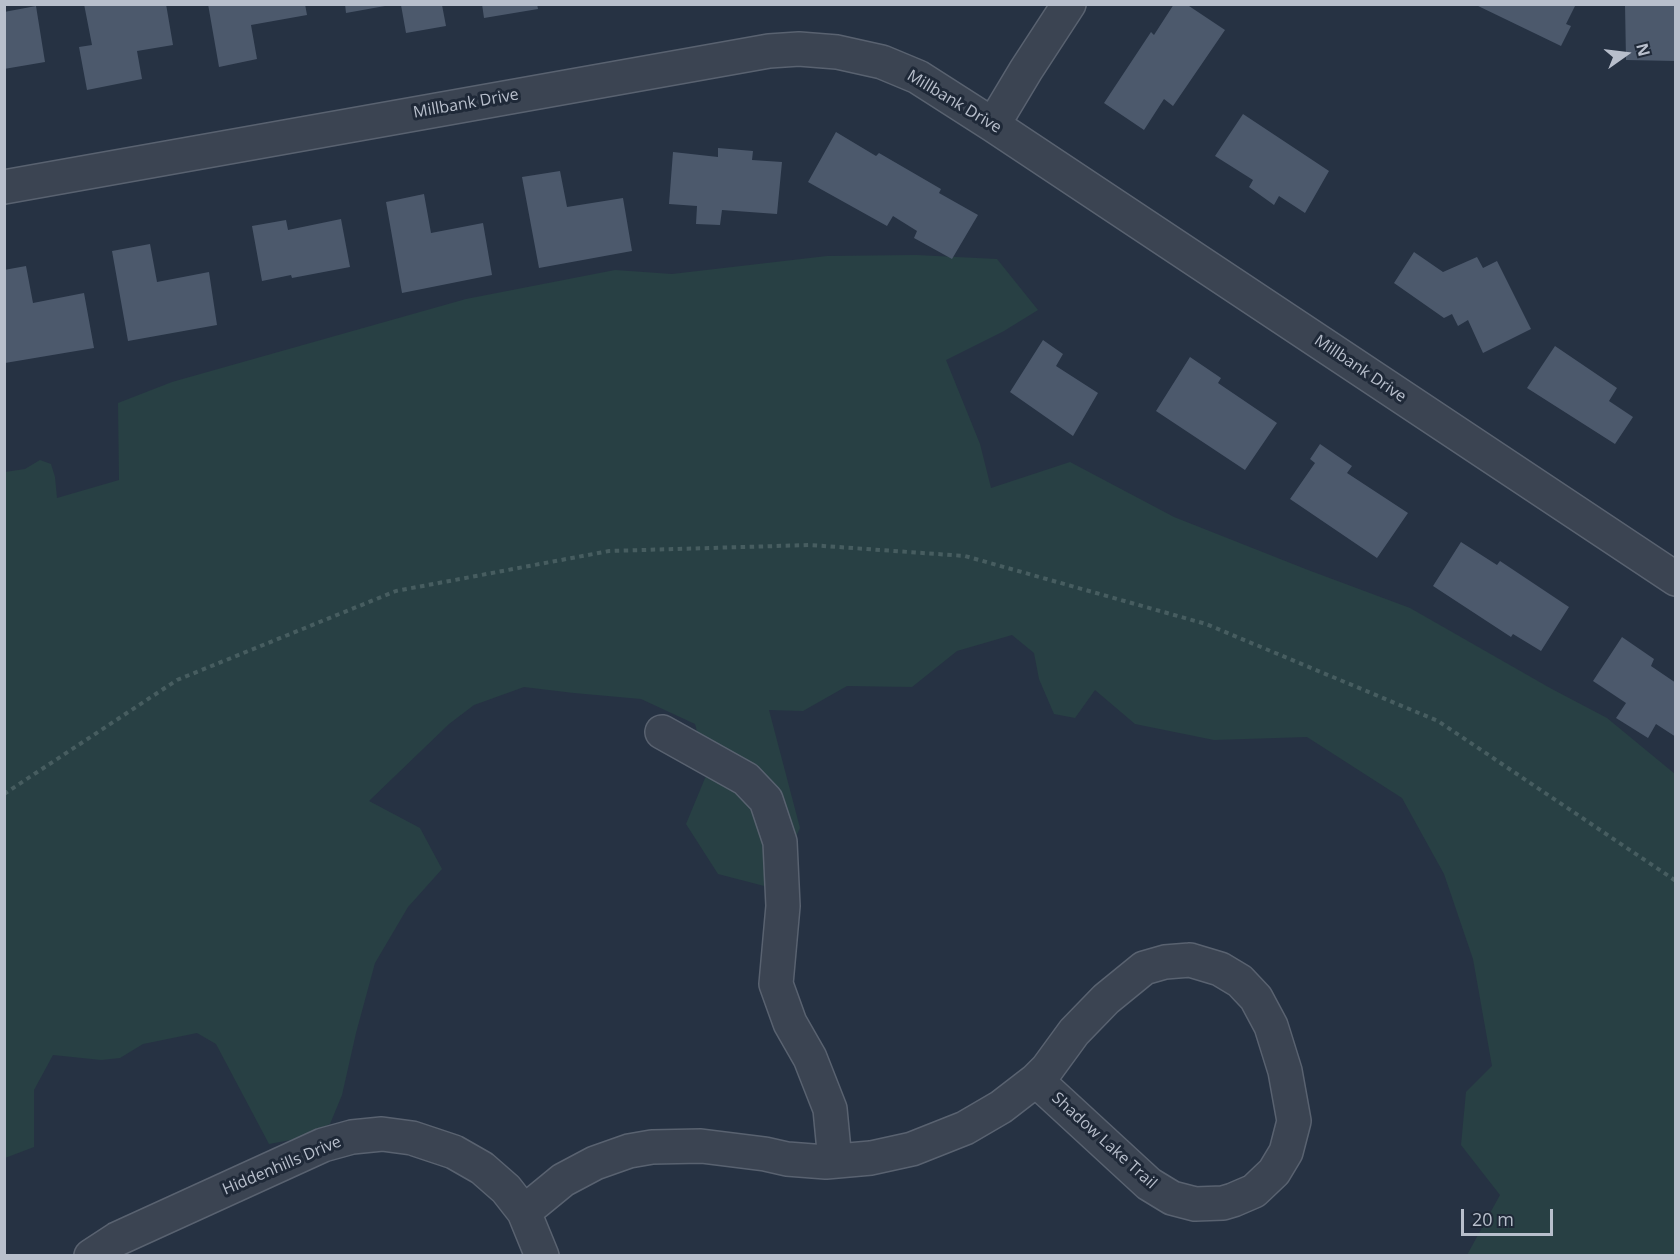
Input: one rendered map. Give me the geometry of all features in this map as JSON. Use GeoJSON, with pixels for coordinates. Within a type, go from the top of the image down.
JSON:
{"type":"FeatureCollection","features":[{"type":"Feature","properties":{"kind":"street"},"geometry":{"type":"LineString","coordinates":[[993,125],[1069,4]]}},
{"type":"Feature","properties":{"kind":"street","name":"Millbank Drive"},"geometry":{"type":"LineString","coordinates":[[4,187],[769,51],[799,49],[837,52],[882,62],[918,78],[993,125],[1673,572]]}},
{"type":"Feature","properties":{"kind":"street"},"geometry":{"type":"LineString","coordinates":[[662,732],[746,779],[766,800],[780,842],[783,906],[776,984],[790,1023],[810,1058],[830,1109],[835,1161]]}},
{"type":"Feature","properties":{"kind":"street","name":"Shadow Lake Trail"},"geometry":{"type":"LineString","coordinates":[[524,1212],[564,1180],[595,1162],[629,1151],[652,1147],[700,1146],[787,1159],[835,1161],[871,1158],[912,1149],[965,1128],[1000,1107],[1047,1069],[1074,1032],[1106,999],[1144,968],[1165,962],[1190,960],[1220,969],[1240,981],[1256,998],[1270,1026],[1285,1071],[1294,1121],[1286,1152],[1274,1172],[1254,1191],[1223,1203],[1194,1204],[1172,1198],[1149,1184],[1036,1080]]}},
{"type":"Feature","properties":{"kind":"street","name":"Hiddenhills Drive"},"geometry":{"type":"LineString","coordinates":[[91,1256],[117,1239],[323,1145],[352,1137],[382,1134],[412,1138],[454,1152],[482,1168],[506,1189],[524,1212],[542,1256]]}},
{"type":"Feature","properties":{"kind":"path"},"geometry":{"type":"LineString","coordinates":[[4,794],[177,680],[396,591],[609,551],[810,545],[965,556],[1206,624],[1438,721],[1676,881]]}},
{"type":"Feature","properties":{"kind":"green space"},"geometry":{"type":"Polygon","coordinates":[[[916,255],[997,259],[1038,310],[1004,331],[946,360],[980,444],[991,488],[1070,462],[1174,517],[1410,608],[1607,718],[1675,774],[1675,1255],[1467,1255],[1500,1195],[1461,1145],[1466,1092],[1492,1066],[1473,959],[1444,874],[1402,798],[1307,737],[1214,740],[1135,724],[1095,690],[1075,718],[1054,714],[1039,679],[1034,653],[1012,635],[957,651],[912,687],[847,686],[803,711],[769,710],[800,828],[772,888],[718,874],[686,824],[708,771],[695,724],[641,699],[524,687],[474,705],[449,724],[369,801],[420,828],[442,869],[408,907],[375,963],[342,1095],[330,1124],[296,1139],[269,1144],[216,1044],[197,1033],[143,1044],[120,1058],[101,1060],[53,1055],[34,1090],[34,1147],[5,1158],[5,472],[25,469],[40,460],[51,464],[57,498],[119,480],[118,403],[172,382],[466,299],[615,270],[672,274],[827,256],[916,255]]]}},
{"type":"Feature","properties":{"kind":"building"},"geometry":{"type":"Polygon","coordinates":[[[84,4],[166,4],[173,45],[137,51],[142,79],[87,90],[79,47],[92,45],[84,4]]]}},
{"type":"Feature","properties":{"kind":"building"},"geometry":{"type":"Polygon","coordinates":[[[208,4],[305,4],[307,15],[251,25],[257,59],[219,67],[208,4]]]}},
{"type":"Feature","properties":{"kind":"building"},"geometry":{"type":"Polygon","coordinates":[[[345,4],[385,4],[385,6],[346,13],[345,4]]]}},
{"type":"Feature","properties":{"kind":"building"},"geometry":{"type":"Polygon","coordinates":[[[482,4],[537,4],[538,9],[484,18],[482,4]]]}},
{"type":"Feature","properties":{"kind":"building"},"geometry":{"type":"Polygon","coordinates":[[[1174,4],[1186,4],[1225,30],[1173,106],[1164,99],[1144,130],[1104,103],[1151,32],[1154,35],[1174,4]]]}},
{"type":"Feature","properties":{"kind":"building"},"geometry":{"type":"Polygon","coordinates":[[[1474,4],[1576,4],[1566,24],[1571,26],[1561,46],[1474,4]]]}},
{"type":"Feature","properties":{"kind":"building"},"geometry":{"type":"Polygon","coordinates":[[[1625,4],[1676,5],[1676,61],[1626,60],[1625,4]]]}},
{"type":"Feature","properties":{"kind":"building"},"geometry":{"type":"Polygon","coordinates":[[[401,5],[442,5],[446,26],[406,33],[401,5]]]}},
{"type":"Feature","properties":{"kind":"building"},"geometry":{"type":"Polygon","coordinates":[[[36,6],[45,62],[4,69],[4,12],[36,6]]]}},
{"type":"Feature","properties":{"kind":"building"},"geometry":{"type":"Polygon","coordinates":[[[1243,114],[1329,171],[1305,213],[1279,196],[1274,205],[1249,187],[1253,180],[1215,156],[1243,114]]]}},
{"type":"Feature","properties":{"kind":"building"},"geometry":{"type":"Polygon","coordinates":[[[836,132],[876,156],[879,153],[941,189],[939,193],[978,215],[952,259],[914,238],[917,231],[893,216],[887,226],[808,182],[836,132]]]}},
{"type":"Feature","properties":{"kind":"building"},"geometry":{"type":"Polygon","coordinates":[[[718,148],[753,151],[752,160],[782,162],[777,214],[722,210],[720,225],[696,224],[697,206],[669,204],[673,152],[718,157],[718,148]]]}},
{"type":"Feature","properties":{"kind":"building"},"geometry":{"type":"Polygon","coordinates":[[[560,171],[567,207],[623,198],[632,251],[539,268],[522,177],[560,171]]]}},
{"type":"Feature","properties":{"kind":"building"},"geometry":{"type":"Polygon","coordinates":[[[424,194],[431,233],[483,223],[492,275],[402,293],[386,202],[424,194]]]}},
{"type":"Feature","properties":{"kind":"building"},"geometry":{"type":"Polygon","coordinates":[[[341,219],[350,267],[262,281],[252,226],[286,220],[288,230],[341,219]]]}},
{"type":"Feature","properties":{"kind":"building"},"geometry":{"type":"Polygon","coordinates":[[[150,244],[157,282],[209,272],[217,325],[128,341],[112,251],[150,244]]]}},
{"type":"Feature","properties":{"kind":"building"},"geometry":{"type":"Polygon","coordinates":[[[1414,252],[1443,272],[1477,257],[1483,268],[1497,261],[1531,329],[1483,353],[1468,320],[1458,326],[1452,314],[1444,318],[1394,283],[1414,252]]]}},
{"type":"Feature","properties":{"kind":"building"},"geometry":{"type":"Polygon","coordinates":[[[26,266],[33,303],[84,293],[94,348],[5,363],[4,270],[26,266]]]}},
{"type":"Feature","properties":{"kind":"building"},"geometry":{"type":"Polygon","coordinates":[[[1043,340],[1063,354],[1056,366],[1098,393],[1073,436],[1010,392],[1043,340]]]}},
{"type":"Feature","properties":{"kind":"building"},"geometry":{"type":"Polygon","coordinates":[[[1555,346],[1617,388],[1609,401],[1633,417],[1615,444],[1527,388],[1555,346]]]}},
{"type":"Feature","properties":{"kind":"building"},"geometry":{"type":"Polygon","coordinates":[[[1190,357],[1221,378],[1218,383],[1277,423],[1245,470],[1156,411],[1190,357]]]}},
{"type":"Feature","properties":{"kind":"building"},"geometry":{"type":"Polygon","coordinates":[[[1320,444],[1352,466],[1347,473],[1408,513],[1377,558],[1290,499],[1315,463],[1310,459],[1320,444]]]}},
{"type":"Feature","properties":{"kind":"building"},"geometry":{"type":"Polygon","coordinates":[[[1461,542],[1497,565],[1500,561],[1569,607],[1541,651],[1513,634],[1511,637],[1433,586],[1461,542]]]}},
{"type":"Feature","properties":{"kind":"building"},"geometry":{"type":"Polygon","coordinates":[[[1622,637],[1654,659],[1651,666],[1676,683],[1676,737],[1656,724],[1648,738],[1616,718],[1626,703],[1593,681],[1622,637]]]}}]}
